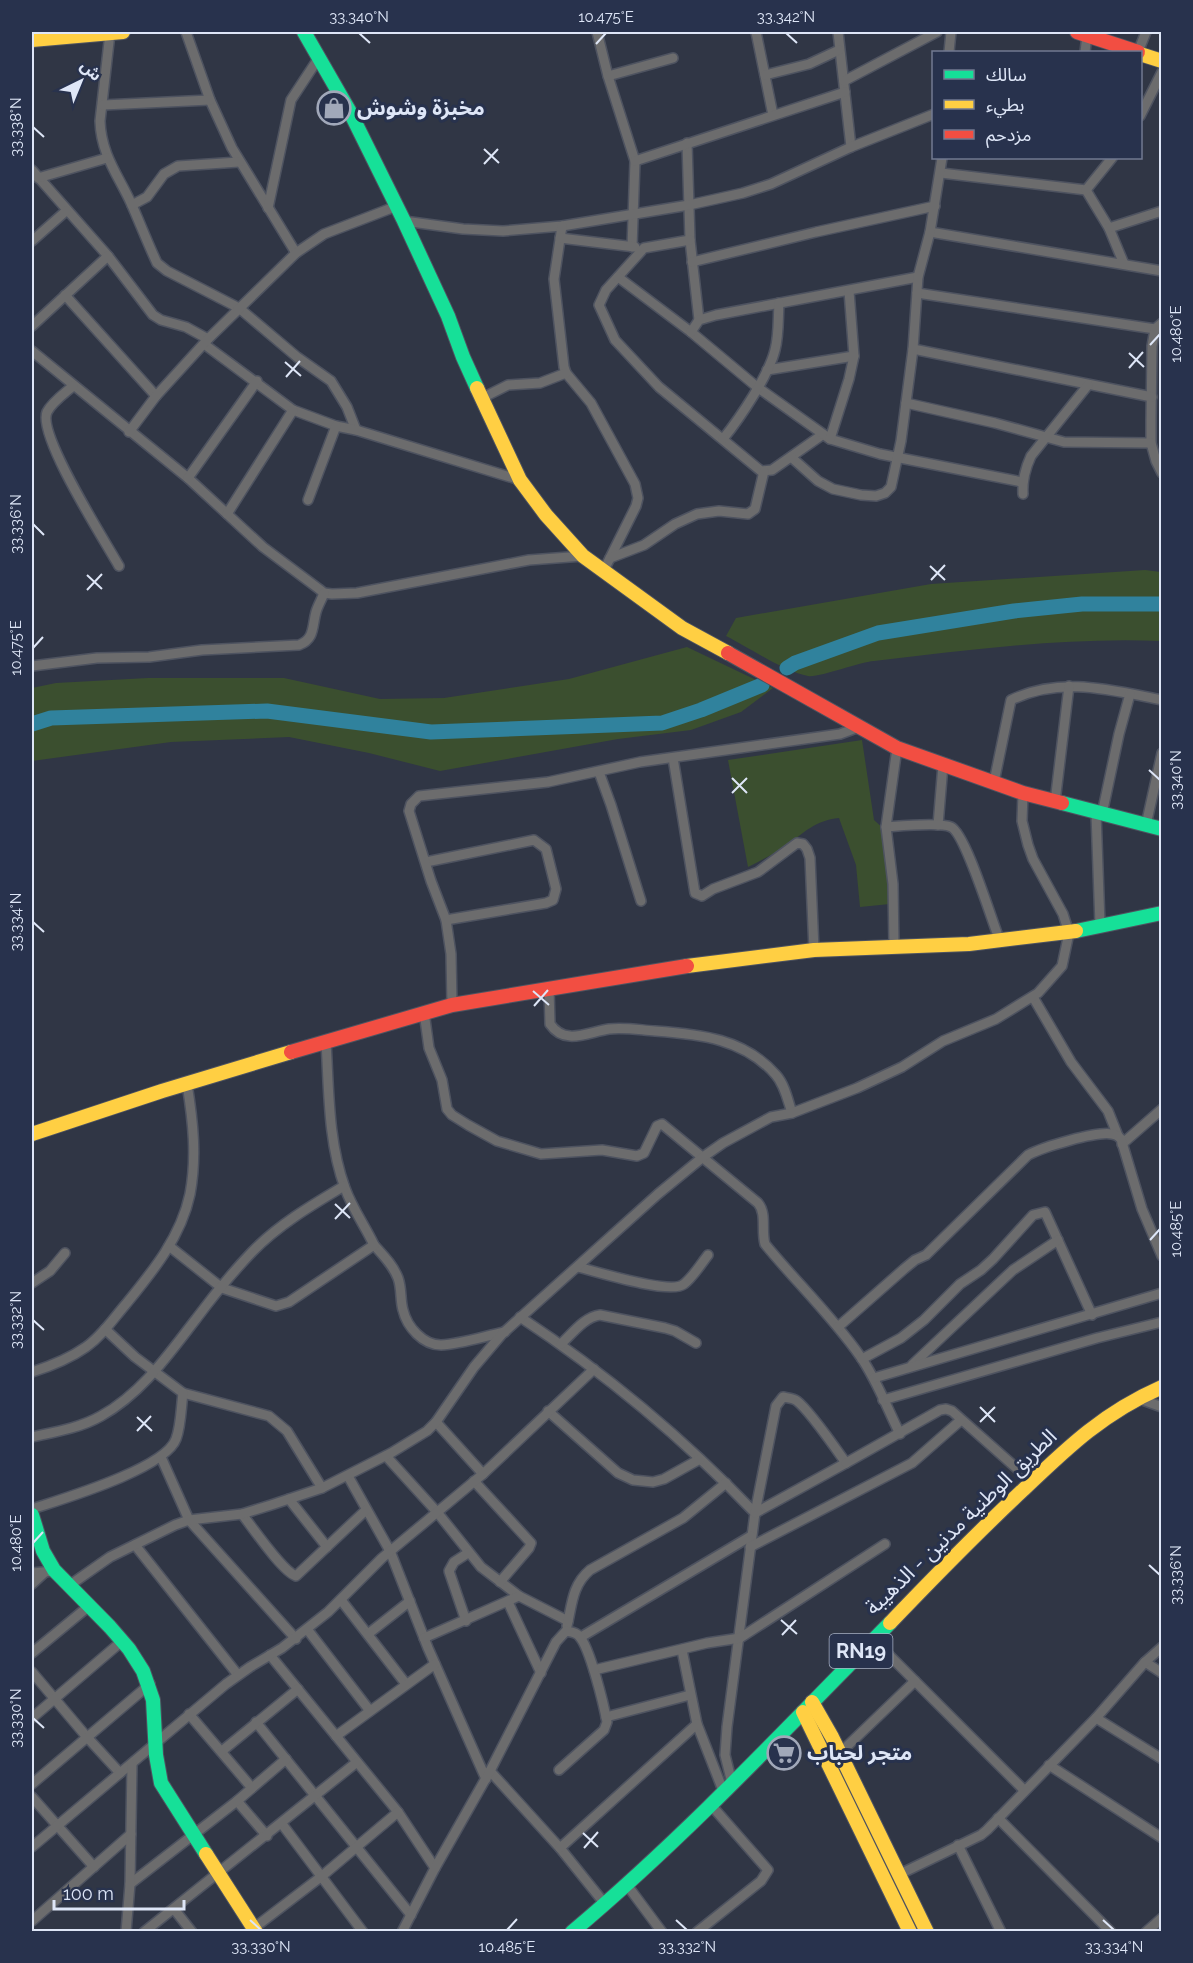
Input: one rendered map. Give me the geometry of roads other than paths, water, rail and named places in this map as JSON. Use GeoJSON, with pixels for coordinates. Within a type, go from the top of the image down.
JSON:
{"type":"FeatureCollection","features":[{"type":"Feature","properties":{"kind":"street"},"geometry":{"type":"LineString","coordinates":[[42,36],[117,32],[100,121],[101,135],[107,158],[117,173],[157,263],[239,308],[297,357],[331,381],[347,407],[356,429]]}},
{"type":"Feature","properties":{"kind":"street"},"geometry":{"type":"LineString","coordinates":[[186,32],[210,100],[239,162],[296,253]]}},
{"type":"Feature","properties":{"kind":"street"},"geometry":{"type":"LineString","coordinates":[[304,32],[350,112],[397,206],[444,306],[463,357],[520,480],[546,515],[583,556],[681,628],[790,686],[897,748],[1023,793],[1161,829]]}},
{"type":"Feature","properties":{"kind":"street"},"geometry":{"type":"LineString","coordinates":[[597,32],[608,76],[635,160],[632,247]]}},
{"type":"Feature","properties":{"kind":"street"},"geometry":{"type":"LineString","coordinates":[[756,32],[773,115]]}},
{"type":"Feature","properties":{"kind":"street"},"geometry":{"type":"LineString","coordinates":[[838,32],[851,147]]}},
{"type":"Feature","properties":{"kind":"street"},"geometry":{"type":"LineString","coordinates":[[844,81],[938,32]]}},
{"type":"Feature","properties":{"kind":"street"},"geometry":{"type":"LineString","coordinates":[[949,51],[951,32]]}},
{"type":"Feature","properties":{"kind":"street"},"geometry":{"type":"LineString","coordinates":[[1139,51],[1146,32]]}},
{"type":"Feature","properties":{"kind":"street"},"geometry":{"type":"LineString","coordinates":[[1085,51],[1082,33],[1132,51]]}},
{"type":"Feature","properties":{"kind":"street"},"geometry":{"type":"LineString","coordinates":[[765,75],[809,64],[839,50]]}},
{"type":"Feature","properties":{"kind":"street"},"geometry":{"type":"LineString","coordinates":[[1142,55],[1161,62]]}},
{"type":"Feature","properties":{"kind":"street"},"geometry":{"type":"LineString","coordinates":[[608,76],[673,57]]}},
{"type":"Feature","properties":{"kind":"street"},"geometry":{"type":"LineString","coordinates":[[268,208],[291,100],[318,59]]}},
{"type":"Feature","properties":{"kind":"street"},"geometry":{"type":"LineString","coordinates":[[1142,113],[1148,105],[1161,72]]}},
{"type":"Feature","properties":{"kind":"street"},"geometry":{"type":"LineString","coordinates":[[635,160],[844,92]]}},
{"type":"Feature","properties":{"kind":"street"},"geometry":{"type":"LineString","coordinates":[[103,105],[210,100]]}},
{"type":"Feature","properties":{"kind":"street"},"geometry":{"type":"LineString","coordinates":[[404,221],[485,231],[562,226],[689,205],[771,184],[851,147],[932,114]]}},
{"type":"Feature","properties":{"kind":"street"},"geometry":{"type":"LineString","coordinates":[[687,143],[690,240],[699,320],[691,332]]}},
{"type":"Feature","properties":{"kind":"street"},"geometry":{"type":"LineString","coordinates":[[107,158],[35,174],[108,256],[156,318],[186,327],[293,410],[336,426],[356,429],[520,480]]}},
{"type":"Feature","properties":{"kind":"street"},"geometry":{"type":"LineString","coordinates":[[791,458],[818,481],[833,489],[876,496],[891,488],[899,457],[913,349],[918,277],[930,232],[942,159]]}},
{"type":"Feature","properties":{"kind":"street"},"geometry":{"type":"LineString","coordinates":[[1086,190],[1111,159]]}},
{"type":"Feature","properties":{"kind":"street"},"geometry":{"type":"LineString","coordinates":[[132,206],[147,197],[164,174],[178,166],[239,162]]}},
{"type":"Feature","properties":{"kind":"street"},"geometry":{"type":"LineString","coordinates":[[941,173],[1086,190]]}},
{"type":"Feature","properties":{"kind":"street"},"geometry":{"type":"LineString","coordinates":[[1086,190],[1109,228],[1124,264]]}},
{"type":"Feature","properties":{"kind":"street"},"geometry":{"type":"LineString","coordinates":[[129,432],[156,396],[206,341],[296,253],[324,234],[397,206]]}},
{"type":"Feature","properties":{"kind":"street"},"geometry":{"type":"LineString","coordinates":[[692,262],[935,206]]}},
{"type":"Feature","properties":{"kind":"street"},"geometry":{"type":"LineString","coordinates":[[32,241],[66,211]]}},
{"type":"Feature","properties":{"kind":"street"},"geometry":{"type":"LineString","coordinates":[[1109,228],[1161,211]]}},
{"type":"Feature","properties":{"kind":"street"},"geometry":{"type":"LineString","coordinates":[[562,226],[554,279],[564,368],[591,404],[637,492],[636,506],[603,572]]}},
{"type":"Feature","properties":{"kind":"street"},"geometry":{"type":"LineString","coordinates":[[930,232],[1161,271]]}},
{"type":"Feature","properties":{"kind":"street"},"geometry":{"type":"LineString","coordinates":[[560,237],[644,248],[690,240]]}},
{"type":"Feature","properties":{"kind":"street"},"geometry":{"type":"LineString","coordinates":[[644,248],[606,290],[599,303],[611,333],[659,387],[740,455],[764,471],[772,470],[826,437],[849,379],[854,356],[849,291]]}},
{"type":"Feature","properties":{"kind":"street"},"geometry":{"type":"LineString","coordinates":[[32,326],[108,256]]}},
{"type":"Feature","properties":{"kind":"street"},"geometry":{"type":"LineString","coordinates":[[618,277],[691,332],[757,387],[826,437],[899,457],[1022,482]]}},
{"type":"Feature","properties":{"kind":"street"},"geometry":{"type":"LineString","coordinates":[[699,320],[918,277]]}},
{"type":"Feature","properties":{"kind":"street"},"geometry":{"type":"LineString","coordinates":[[917,293],[1158,326],[1152,346],[1151,443],[1155,461],[1161,473]]}},
{"type":"Feature","properties":{"kind":"street"},"geometry":{"type":"LineString","coordinates":[[65,296],[156,396]]}},
{"type":"Feature","properties":{"kind":"street"},"geometry":{"type":"LineString","coordinates":[[723,439],[767,370],[775,350],[779,303]]}},
{"type":"Feature","properties":{"kind":"street"},"geometry":{"type":"LineString","coordinates":[[913,349],[1152,397]]}},
{"type":"Feature","properties":{"kind":"street"},"geometry":{"type":"LineString","coordinates":[[32,351],[188,478],[263,547],[324,593],[344,594],[529,560],[583,556]]}},
{"type":"Feature","properties":{"kind":"street"},"geometry":{"type":"LineString","coordinates":[[767,370],[854,356]]}},
{"type":"Feature","properties":{"kind":"street"},"geometry":{"type":"LineString","coordinates":[[482,398],[508,385],[540,383],[566,373]]}},
{"type":"Feature","properties":{"kind":"street"},"geometry":{"type":"LineString","coordinates":[[188,478],[257,381]]}},
{"type":"Feature","properties":{"kind":"street"},"geometry":{"type":"LineString","coordinates":[[1023,494],[1022,482],[1031,456],[1088,385]]}},
{"type":"Feature","properties":{"kind":"street"},"geometry":{"type":"LineString","coordinates":[[73,386],[48,411],[46,423],[48,432],[73,485],[119,566]]}},
{"type":"Feature","properties":{"kind":"street"},"geometry":{"type":"LineString","coordinates":[[906,403],[995,423],[1045,438],[1082,443],[1151,443]]}},
{"type":"Feature","properties":{"kind":"street"},"geometry":{"type":"LineString","coordinates":[[227,514],[293,410]]}},
{"type":"Feature","properties":{"kind":"street"},"geometry":{"type":"LineString","coordinates":[[308,500],[336,426]]}},
{"type":"Feature","properties":{"kind":"street"},"geometry":{"type":"LineString","coordinates":[[610,558],[644,545],[675,524],[697,514],[719,511],[748,514],[755,509],[764,471]]}},
{"type":"Feature","properties":{"kind":"street"},"geometry":{"type":"LineString","coordinates":[[32,666],[97,658],[149,657],[202,650],[299,645],[312,634],[316,612],[324,593]]}},
{"type":"Feature","properties":{"kind":"street"},"geometry":{"type":"LineString","coordinates":[[1054,802],[1069,686]]}},
{"type":"Feature","properties":{"kind":"street"},"geometry":{"type":"LineString","coordinates":[[994,782],[1011,700],[1029,691],[1069,686],[1161,700]]}},
{"type":"Feature","properties":{"kind":"street"},"geometry":{"type":"LineString","coordinates":[[1101,925],[1099,814],[1130,694]]}},
{"type":"Feature","properties":{"kind":"street"},"geometry":{"type":"LineString","coordinates":[[452,1005],[451,954],[446,920],[410,810],[411,804],[419,796],[500,789],[598,772],[640,762],[840,734],[859,727]]}},
{"type":"Feature","properties":{"kind":"street"},"geometry":{"type":"LineString","coordinates":[[894,947],[893,885],[886,827],[897,748]]}},
{"type":"Feature","properties":{"kind":"street"},"geometry":{"type":"LineString","coordinates":[[1146,825],[1161,753]]}},
{"type":"Feature","properties":{"kind":"street"},"geometry":{"type":"LineString","coordinates":[[673,758],[695,893],[702,896],[758,872],[797,843],[803,844],[810,858],[814,950]]}},
{"type":"Feature","properties":{"kind":"street"},"geometry":{"type":"LineString","coordinates":[[938,825],[943,765]]}},
{"type":"Feature","properties":{"kind":"street"},"geometry":{"type":"LineString","coordinates":[[598,772],[611,805],[640,901]]}},
{"type":"Feature","properties":{"kind":"street"},"geometry":{"type":"LineString","coordinates":[[70,1585],[110,1557],[189,1520],[242,1514],[322,1488],[386,1456],[427,1431],[436,1422],[474,1367],[520,1317],[703,1157],[723,1143],[771,1117],[792,1113],[857,1088],[902,1067],[943,1041],[996,1019],[1033,997],[1062,966],[1069,933],[1063,914],[1033,859],[1024,834],[1023,793]]}},
{"type":"Feature","properties":{"kind":"street"},"geometry":{"type":"LineString","coordinates":[[886,827],[938,825],[953,828],[962,839],[1000,941]]}},
{"type":"Feature","properties":{"kind":"street"},"geometry":{"type":"LineString","coordinates":[[426,862],[534,840],[546,849],[556,889],[553,900],[446,920]]}},
{"type":"Feature","properties":{"kind":"street"},"geometry":{"type":"LineString","coordinates":[[32,1134],[188,1084],[452,1005],[667,971],[721,960],[814,950],[1000,941],[1069,933],[1161,913]]}},
{"type":"Feature","properties":{"kind":"street"},"geometry":{"type":"LineString","coordinates":[[549,989],[550,1024],[560,1035],[570,1036],[627,1028],[729,1041],[777,1076],[792,1113]]}},
{"type":"Feature","properties":{"kind":"street"},"geometry":{"type":"LineString","coordinates":[[1033,997],[1071,1062],[1113,1119],[1142,1209],[1161,1256]]}},
{"type":"Feature","properties":{"kind":"street"},"geometry":{"type":"LineString","coordinates":[[424,1012],[429,1048],[442,1080],[447,1108],[452,1115],[468,1125],[497,1141],[546,1155],[602,1150],[641,1155],[657,1126],[662,1125],[758,1203],[763,1209],[765,1244],[838,1327],[862,1359],[874,1378],[900,1434]]}},
{"type":"Feature","properties":{"kind":"street"},"geometry":{"type":"LineString","coordinates":[[326,1042],[333,1135],[344,1186],[374,1245],[387,1259],[399,1280],[402,1310],[413,1330],[419,1336],[439,1345],[505,1332]]}},
{"type":"Feature","properties":{"kind":"street"},"geometry":{"type":"LineString","coordinates":[[32,1372],[54,1365],[76,1354],[94,1341],[142,1286],[169,1246],[186,1210],[194,1165],[194,1132],[188,1084]]}},
{"type":"Feature","properties":{"kind":"street"},"geometry":{"type":"LineString","coordinates":[[1120,1140],[1161,1109]]}},
{"type":"Feature","properties":{"kind":"street"},"geometry":{"type":"LineString","coordinates":[[838,1327],[904,1269],[934,1248],[1028,1155],[1071,1140],[1111,1134],[1120,1140]]}},
{"type":"Feature","properties":{"kind":"street"},"geometry":{"type":"LineString","coordinates":[[32,1437],[100,1417],[128,1398],[155,1372],[222,1288],[265,1240],[306,1209],[344,1186]]}},
{"type":"Feature","properties":{"kind":"street"},"geometry":{"type":"LineString","coordinates":[[862,1359],[901,1338],[924,1320],[960,1284],[993,1259],[1033,1215],[1045,1212],[1092,1315]]}},
{"type":"Feature","properties":{"kind":"street"},"geometry":{"type":"LineString","coordinates":[[910,1367],[1013,1270],[1058,1240]]}},
{"type":"Feature","properties":{"kind":"street"},"geometry":{"type":"LineString","coordinates":[[169,1246],[222,1288],[276,1306],[284,1305],[374,1245]]}},
{"type":"Feature","properties":{"kind":"street"},"geometry":{"type":"LineString","coordinates":[[32,1283],[50,1271],[65,1253]]}},
{"type":"Feature","properties":{"kind":"street"},"geometry":{"type":"LineString","coordinates":[[578,1267],[657,1286],[677,1288],[684,1285],[708,1255]]}},
{"type":"Feature","properties":{"kind":"street"},"geometry":{"type":"LineString","coordinates":[[874,1378],[1161,1293]]}},
{"type":"Feature","properties":{"kind":"street"},"geometry":{"type":"LineString","coordinates":[[561,1344],[586,1320],[600,1315],[675,1331],[696,1343]]}},
{"type":"Feature","properties":{"kind":"street"},"geometry":{"type":"LineString","coordinates":[[520,1317],[594,1369],[700,1459],[755,1513]]}},
{"type":"Feature","properties":{"kind":"street"},"geometry":{"type":"LineString","coordinates":[[883,1400],[1097,1338],[1161,1322]]}},
{"type":"Feature","properties":{"kind":"street"},"geometry":{"type":"LineString","coordinates":[[105,1329],[183,1393],[269,1416],[279,1423],[287,1431],[322,1488]]}},
{"type":"Feature","properties":{"kind":"street"},"geometry":{"type":"LineString","coordinates":[[32,1847],[238,1675],[296,1639],[341,1600],[390,1551],[483,1474],[594,1369]]}},
{"type":"Feature","properties":{"kind":"street","name":"الطريق الوطنية مدنين - الذهيبة"},"geometry":{"type":"LineString","coordinates":[[572,1932],[627,1885],[711,1805],[1031,1481],[1093,1426],[1137,1398],[1161,1387]]}},
{"type":"Feature","properties":{"kind":"street"},"geometry":{"type":"LineString","coordinates":[[32,1509],[94,1489],[161,1457],[176,1439],[183,1393]]}},
{"type":"Feature","properties":{"kind":"street"},"geometry":{"type":"LineString","coordinates":[[728,1788],[725,1755],[727,1728],[751,1536],[776,1406],[783,1397],[799,1402],[846,1463]]}},
{"type":"Feature","properties":{"kind":"street"},"geometry":{"type":"LineString","coordinates":[[1137,1398],[1161,1407]]}},
{"type":"Feature","properties":{"kind":"street"},"geometry":{"type":"LineString","coordinates":[[755,1513],[940,1410],[946,1409],[952,1411],[1031,1481]]}},
{"type":"Feature","properties":{"kind":"street"},"geometry":{"type":"LineString","coordinates":[[548,1411],[618,1473],[633,1480],[653,1482],[664,1479],[700,1459]]}},
{"type":"Feature","properties":{"kind":"street"},"geometry":{"type":"LineString","coordinates":[[750,1547],[912,1462],[961,1420]]}},
{"type":"Feature","properties":{"kind":"street"},"geometry":{"type":"LineString","coordinates":[[436,1422],[483,1474]]}},
{"type":"Feature","properties":{"kind":"street"},"geometry":{"type":"LineString","coordinates":[[386,1456],[437,1512],[481,1568],[519,1596],[568,1621]]}},
{"type":"Feature","properties":{"kind":"street"},"geometry":{"type":"LineString","coordinates":[[161,1457],[189,1520],[296,1639]]}},
{"type":"Feature","properties":{"kind":"street"},"geometry":{"type":"LineString","coordinates":[[348,1476],[390,1551],[435,1664],[488,1775],[560,1848],[605,1904]]}},
{"type":"Feature","properties":{"kind":"street"},"geometry":{"type":"LineString","coordinates":[[474,1481],[530,1540],[529,1548],[500,1582]]}},
{"type":"Feature","properties":{"kind":"street"},"geometry":{"type":"LineString","coordinates":[[402,1932],[435,1868],[488,1775],[556,1642],[566,1631],[574,1592],[582,1576],[683,1518],[726,1483]]}},
{"type":"Feature","properties":{"kind":"street"},"geometry":{"type":"LineString","coordinates":[[289,1499],[327,1547]]}},
{"type":"Feature","properties":{"kind":"street"},"geometry":{"type":"LineString","coordinates":[[242,1514],[294,1576],[298,1575],[366,1510]]}},
{"type":"Feature","properties":{"kind":"street"},"geometry":{"type":"LineString","coordinates":[[32,1515],[50,1571],[70,1585],[122,1642],[142,1668],[150,1684],[155,1710],[156,1770],[160,1783],[255,1930],[398,1812]]}},
{"type":"Feature","properties":{"kind":"street"},"geometry":{"type":"LineString","coordinates":[[581,1637],[751,1536]]}},
{"type":"Feature","properties":{"kind":"street"},"geometry":{"type":"LineString","coordinates":[[594,1670],[707,1643],[740,1638],[885,1544]]}},
{"type":"Feature","properties":{"kind":"street"},"geometry":{"type":"LineString","coordinates":[[135,1545],[238,1675]]}},
{"type":"Feature","properties":{"kind":"street"},"geometry":{"type":"LineString","coordinates":[[466,1621],[449,1571],[454,1562],[468,1553]]}},
{"type":"Feature","properties":{"kind":"street"},"geometry":{"type":"LineString","coordinates":[[32,1573],[50,1571]]}},
{"type":"Feature","properties":{"kind":"street"},"geometry":{"type":"LineString","coordinates":[[32,1584],[50,1571]]}},
{"type":"Feature","properties":{"kind":"street"},"geometry":{"type":"LineString","coordinates":[[424,1638],[519,1596]]}},
{"type":"Feature","properties":{"kind":"street"},"geometry":{"type":"LineString","coordinates":[[341,1600],[406,1683]]}},
{"type":"Feature","properties":{"kind":"street"},"geometry":{"type":"LineString","coordinates":[[368,1634],[410,1601]]}},
{"type":"Feature","properties":{"kind":"street"},"geometry":{"type":"LineString","coordinates":[[507,1602],[541,1673]]}},
{"type":"Feature","properties":{"kind":"street"},"geometry":{"type":"LineString","coordinates":[[32,1653],[89,1606]]}},
{"type":"Feature","properties":{"kind":"street"},"geometry":{"type":"LineString","coordinates":[[307,1629],[370,1711]]}},
{"type":"Feature","properties":{"kind":"street"},"geometry":{"type":"LineString","coordinates":[[559,1770],[606,1727],[606,1717],[594,1670],[581,1637],[566,1631]]}},
{"type":"Feature","properties":{"kind":"street"},"geometry":{"type":"LineString","coordinates":[[873,1639],[1024,1790]]}},
{"type":"Feature","properties":{"kind":"street"},"geometry":{"type":"LineString","coordinates":[[32,1718],[122,1642]]}},
{"type":"Feature","properties":{"kind":"street"},"geometry":{"type":"LineString","coordinates":[[900,1874],[981,1835],[1096,1718],[1161,1647]]}},
{"type":"Feature","properties":{"kind":"street"},"geometry":{"type":"LineString","coordinates":[[682,1650],[697,1724],[728,1788]]}},
{"type":"Feature","properties":{"kind":"street"},"geometry":{"type":"LineString","coordinates":[[270,1655],[398,1812],[435,1868]]}},
{"type":"Feature","properties":{"kind":"street"},"geometry":{"type":"LineString","coordinates":[[1145,1662],[1161,1673]]}},
{"type":"Feature","properties":{"kind":"street"},"geometry":{"type":"LineString","coordinates":[[336,1736],[435,1664]]}},
{"type":"Feature","properties":{"kind":"street"},"geometry":{"type":"LineString","coordinates":[[32,1672],[120,1773]]}},
{"type":"Feature","properties":{"kind":"street"},"geometry":{"type":"LineString","coordinates":[[840,1753],[915,1682]]}},
{"type":"Feature","properties":{"kind":"street"},"geometry":{"type":"LineString","coordinates":[[32,1784],[150,1684]]}},
{"type":"Feature","properties":{"kind":"street"},"geometry":{"type":"LineString","coordinates":[[222,1751],[298,1689]]}},
{"type":"Feature","properties":{"kind":"street"},"geometry":{"type":"LineString","coordinates":[[606,1717],[690,1695]]}},
{"type":"Feature","properties":{"kind":"street"},"geometry":{"type":"LineString","coordinates":[[807,1707],[840,1753],[927,1932]]}},
{"type":"Feature","properties":{"kind":"street"},"geometry":{"type":"LineString","coordinates":[[807,1707],[910,1932]]}},
{"type":"Feature","properties":{"kind":"street"},"geometry":{"type":"LineString","coordinates":[[189,1714],[252,1788]]}},
{"type":"Feature","properties":{"kind":"street"},"geometry":{"type":"LineString","coordinates":[[1096,1718],[1161,1759]]}},
{"type":"Feature","properties":{"kind":"street"},"geometry":{"type":"LineString","coordinates":[[256,1722],[411,1915]]}},
{"type":"Feature","properties":{"kind":"street"},"geometry":{"type":"LineString","coordinates":[[560,1848],[697,1724]]}},
{"type":"Feature","properties":{"kind":"street"},"geometry":{"type":"LineString","coordinates":[[130,1884],[237,1802],[286,1759]]}},
{"type":"Feature","properties":{"kind":"street"},"geometry":{"type":"LineString","coordinates":[[144,1932],[357,1762]]}},
{"type":"Feature","properties":{"kind":"street"},"geometry":{"type":"LineString","coordinates":[[118,1932],[126,1928],[130,1884],[132,1764]]}},
{"type":"Feature","properties":{"kind":"street"},"geometry":{"type":"LineString","coordinates":[[1049,1765],[1161,1838]]}},
{"type":"Feature","properties":{"kind":"street"},"geometry":{"type":"LineString","coordinates":[[32,1797],[94,1867]]}},
{"type":"Feature","properties":{"kind":"street"},"geometry":{"type":"LineString","coordinates":[[237,1802],[267,1836]]}},
{"type":"Feature","properties":{"kind":"street"},"geometry":{"type":"LineString","coordinates":[[697,1932],[761,1881],[768,1870],[711,1805]]}},
{"type":"Feature","properties":{"kind":"street"},"geometry":{"type":"LineString","coordinates":[[998,1818],[1111,1932]]}},
{"type":"Feature","properties":{"kind":"street"},"geometry":{"type":"LineString","coordinates":[[282,1824],[363,1932]]}},
{"type":"Feature","properties":{"kind":"street"},"geometry":{"type":"LineString","coordinates":[[32,1921],[131,1834]]}},
{"type":"Feature","properties":{"kind":"street"},"geometry":{"type":"LineString","coordinates":[[958,1845],[1001,1932]]}},
{"type":"Feature","properties":{"kind":"street"},"geometry":{"type":"LineString","coordinates":[[627,1885],[662,1932]]}},
{"type":"Feature","properties":{"kind":"street"},"geometry":{"type":"LineString","coordinates":[[174,1909],[192,1932]]}},
{"type":"Feature","properties":{"kind":"street"},"geometry":{"type":"LineString","coordinates":[[1146,1932],[1161,1918]]}},
{"type":"Feature","properties":{"kind":"waterway"},"geometry":{"type":"LineString","coordinates":[[787,668],[878,633],[1014,611],[1082,604],[1162,604]]}},
{"type":"Feature","properties":{"kind":"waterway"},"geometry":{"type":"LineString","coordinates":[[32,724],[51,718],[267,711],[431,732],[662,723],[762,685]]}},
{"type":"Feature","properties":{"kind":"place","name":"مخبزة وشوش"},"geometry":{"type":"Point","coordinates":[334,108]}},
{"type":"Feature","properties":{"kind":"place","name":"متجر لحباب"},"geometry":{"type":"Point","coordinates":[784,1753]}}]}
